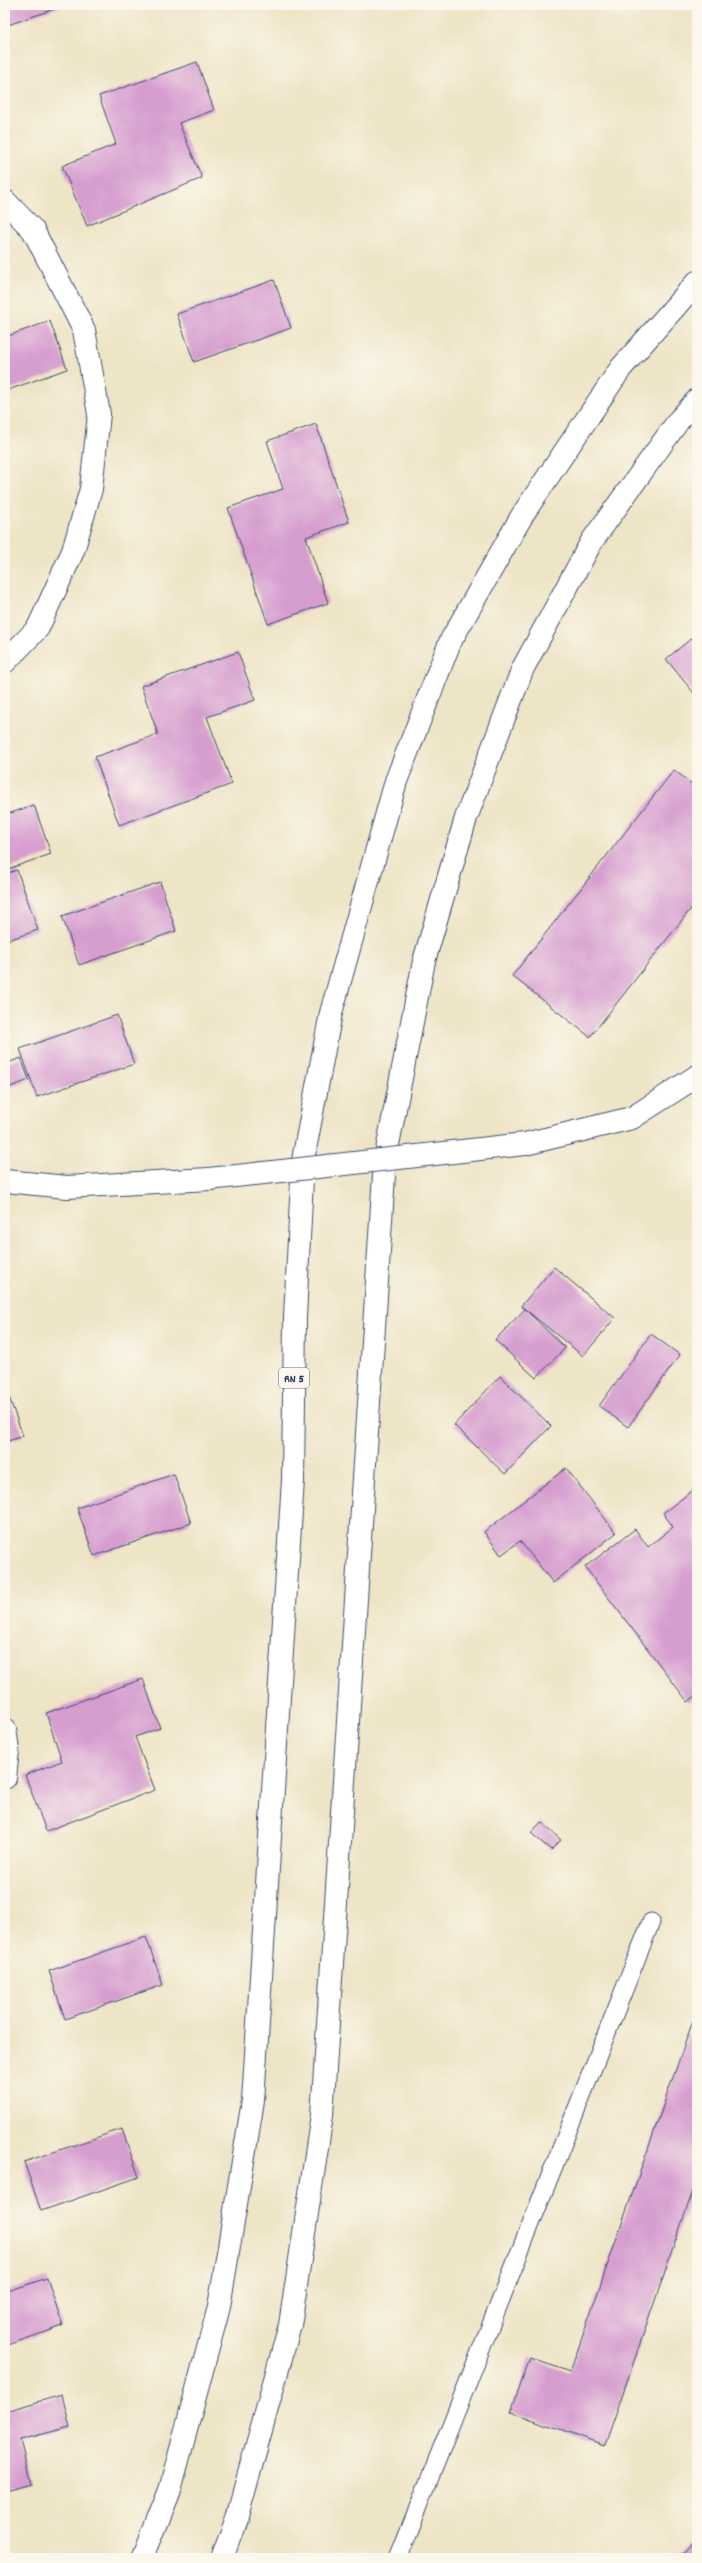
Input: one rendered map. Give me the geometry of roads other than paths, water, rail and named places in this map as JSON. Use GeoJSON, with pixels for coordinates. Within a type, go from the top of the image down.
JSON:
{"type":"FeatureCollection","features":[{"type":"Feature","properties":{"kind":"main road"},"geometry":{"type":"LineString","coordinates":[[5,201],[33,230],[84,330],[99,414],[91,489],[74,551],[38,628],[5,662]]}},
{"type":"Feature","properties":{"kind":"main road","name":"RN 5"},"geometry":{"type":"LineString","coordinates":[[143,2558],[170,2490],[219,2307],[253,2101],[293,1480],[295,1317],[303,1160],[331,1013],[396,781],[450,642],[523,514],[621,368],[697,282]]}},
{"type":"Feature","properties":{"kind":"main road"},"geometry":{"type":"LineString","coordinates":[[222,2558],[237,2517],[290,2325],[322,2115],[385,1160],[424,961],[466,818],[524,668],[592,541],[679,420],[697,400]]}},
{"type":"Feature","properties":{"kind":"main road"},"geometry":{"type":"LineString","coordinates":[[5,1181],[67,1187],[209,1179],[525,1144],[632,1118],[697,1076]]}},
{"type":"Feature","properties":{"kind":"main road"},"geometry":{"type":"LineString","coordinates":[[5,1729],[8,1750],[5,1778]]}},
{"type":"Feature","properties":{"kind":"lane"},"geometry":{"type":"LineString","coordinates":[[398,2558],[651,1922]]}}]}
